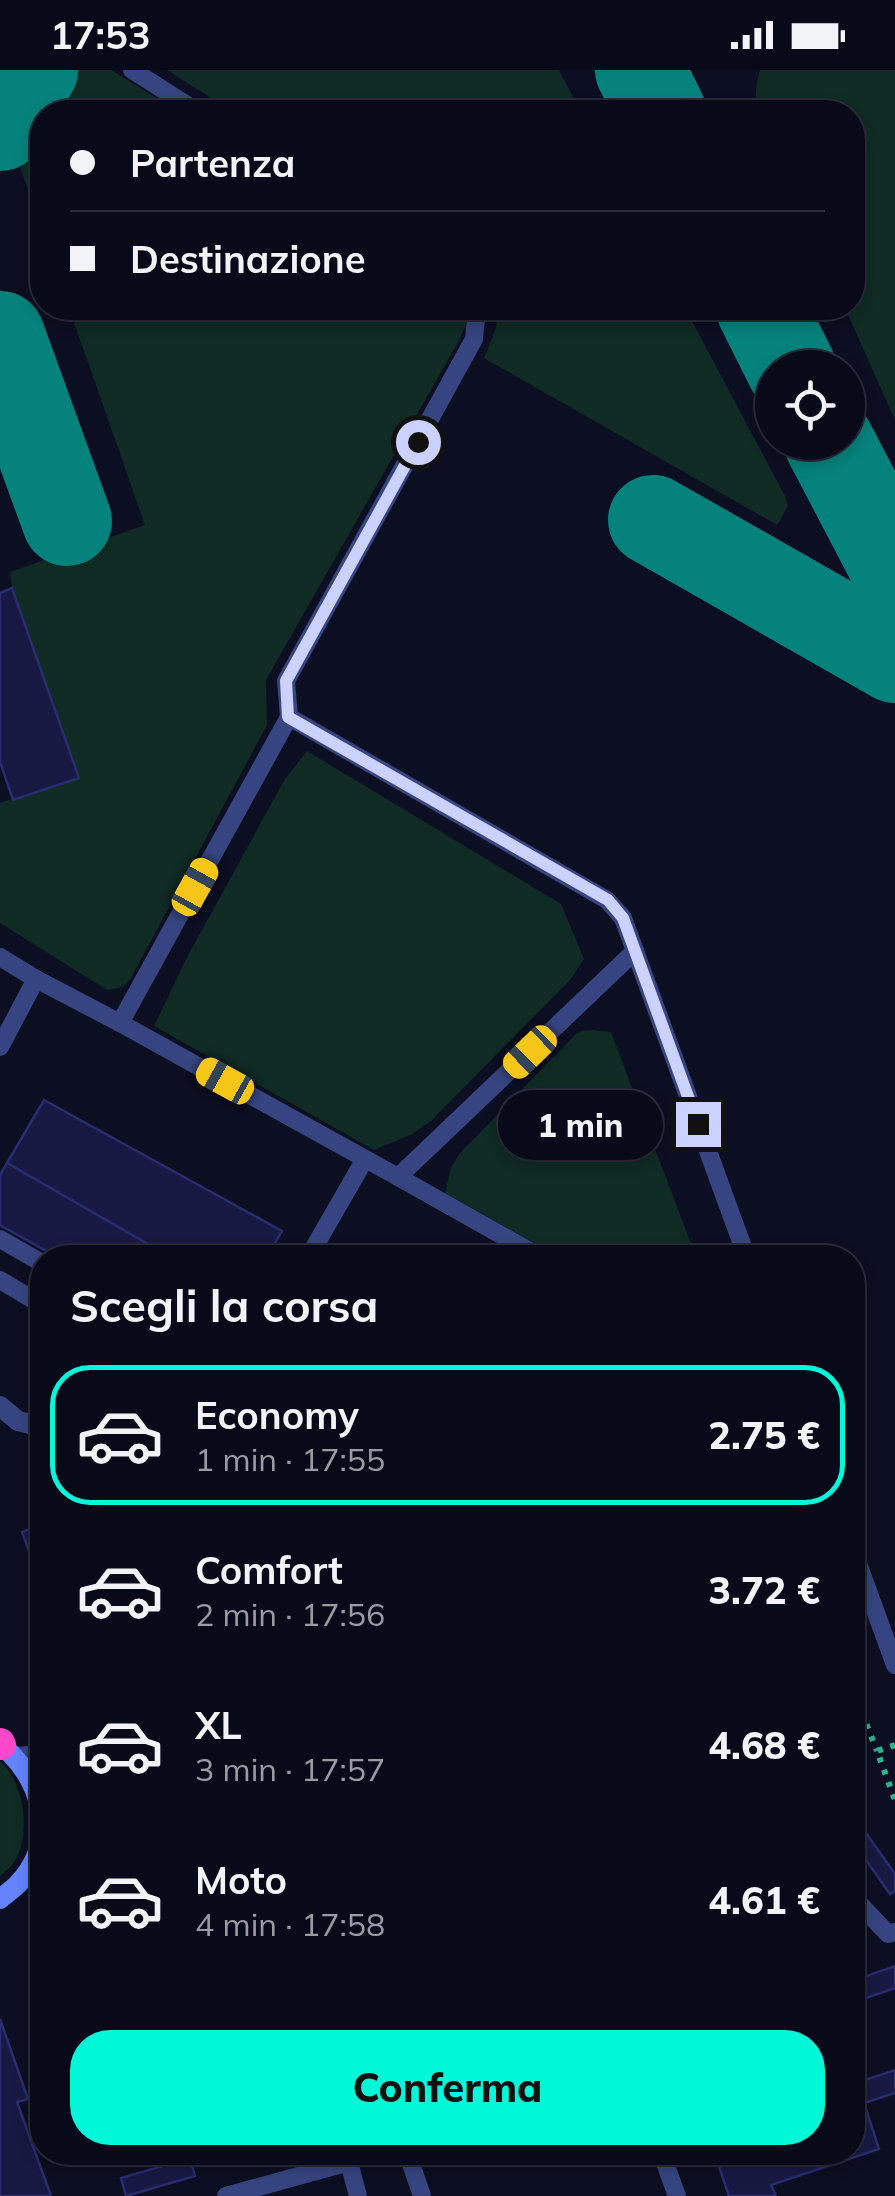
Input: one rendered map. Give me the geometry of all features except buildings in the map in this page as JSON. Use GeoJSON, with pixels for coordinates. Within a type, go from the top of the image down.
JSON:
{"type":"FeatureCollection","features":[{"type":"Feature","properties":{"kind":"main road"},"geometry":{"type":"LineString","coordinates":[[4,1748],[30,1778]]}},
{"type":"Feature","properties":{"kind":"main road"},"geometry":{"type":"LineString","coordinates":[[0,1899],[20,1882],[30,1865]]}},
{"type":"Feature","properties":{"kind":"street"},"geometry":{"type":"LineString","coordinates":[[0,1406],[18,1421],[30,1424]]}},
{"type":"Feature","properties":{"kind":"street"},"geometry":{"type":"LineString","coordinates":[[4,1748],[30,1752]]}},
{"type":"Feature","properties":{"kind":"lane"},"geometry":{"type":"LineString","coordinates":[[132,70],[179,100]]}},
{"type":"Feature","properties":{"kind":"lane"},"geometry":{"type":"LineString","coordinates":[[120,1023],[288,717],[286,681],[474,340],[476,320]]}},
{"type":"Feature","properties":{"kind":"lane"},"geometry":{"type":"LineString","coordinates":[[288,717],[608,900],[623,918],[741,1245]]}},
{"type":"Feature","properties":{"kind":"lane"},"geometry":{"type":"LineString","coordinates":[[398,1178],[635,952]]}},
{"type":"Feature","properties":{"kind":"lane"},"geometry":{"type":"LineString","coordinates":[[0,957],[519,1245]]}},
{"type":"Feature","properties":{"kind":"lane"},"geometry":{"type":"LineString","coordinates":[[0,1047],[36,980]]}},
{"type":"Feature","properties":{"kind":"lane"},"geometry":{"type":"LineString","coordinates":[[315,1245],[364,1159]]}},
{"type":"Feature","properties":{"kind":"lane"},"geometry":{"type":"LineString","coordinates":[[0,1239],[30,1256]]}},
{"type":"Feature","properties":{"kind":"lane"},"geometry":{"type":"LineString","coordinates":[[0,1280],[30,1298]]}},
{"type":"Feature","properties":{"kind":"lane"},"geometry":{"type":"LineString","coordinates":[[865,1583],[895,1665]]}},
{"type":"Feature","properties":{"kind":"lane"},"geometry":{"type":"LineString","coordinates":[[865,1910],[888,1934],[895,1932]]}},
{"type":"Feature","properties":{"kind":"lane"},"geometry":{"type":"LineString","coordinates":[[226,2196],[338,2165]]}},
{"type":"Feature","properties":{"kind":"lane"},"geometry":{"type":"LineString","coordinates":[[350,2165],[358,2196]]}},
{"type":"Feature","properties":{"kind":"lane"},"geometry":{"type":"LineString","coordinates":[[411,2165],[422,2196]]}},
{"type":"Feature","properties":{"kind":"lane"},"geometry":{"type":"LineString","coordinates":[[666,2165],[677,2196]]}},
{"type":"Feature","properties":{"kind":"path"},"geometry":{"type":"LineString","coordinates":[[865,1723],[895,1800]]}},
{"type":"Feature","properties":{"kind":"path"},"geometry":{"type":"LineString","coordinates":[[876,1752],[895,1745]]}},
{"type":"Feature","properties":{"kind":"green space"},"geometry":{"type":"Polygon","coordinates":[[[64,70],[111,70],[160,100],[45,100],[64,70]]]}},
{"type":"Feature","properties":{"kind":"green space"},"geometry":{"type":"Polygon","coordinates":[[[167,70],[559,70],[575,100],[214,100],[167,70]]]}},
{"type":"Feature","properties":{"kind":"green space"},"geometry":{"type":"Polygon","coordinates":[[[760,70],[895,70],[895,420],[850,320],[865,320],[865,100],[756,97],[760,70]]]}},
{"type":"Feature","properties":{"kind":"green space"},"geometry":{"type":"Polygon","coordinates":[[[30,124],[30,196],[14,149],[30,124]]]}},
{"type":"Feature","properties":{"kind":"green space"},"geometry":{"type":"Polygon","coordinates":[[[73,320],[465,320],[460,339],[266,680],[267,725],[131,978],[122,987],[107,990],[0,923],[0,803],[79,777],[12,588],[10,572],[145,525],[73,320]]]}},
{"type":"Feature","properties":{"kind":"green space"},"geometry":{"type":"Polygon","coordinates":[[[497,320],[691,320],[755,440],[755,460],[766,460],[788,506],[777,525],[484,358],[497,320]]]}},
{"type":"Feature","properties":{"kind":"green space"},"geometry":{"type":"Polygon","coordinates":[[[307,751],[561,904],[584,959],[571,979],[431,1121],[374,1150],[154,1026],[186,959],[285,779],[307,751]]]}},
{"type":"Feature","properties":{"kind":"green space"},"geometry":{"type":"Polygon","coordinates":[[[581,1031],[611,1032],[691,1245],[538,1245],[445,1193],[459,1154],[581,1031]]]}},
{"type":"Feature","properties":{"kind":"green space"},"geometry":{"type":"Polygon","coordinates":[[[0,1761],[15,1781],[24,1821],[21,1848],[0,1876],[0,1761]]]}},
{"type":"Feature","properties":{"kind":"taxiway"},"geometry":{"type":"LineString","coordinates":[[0,126],[33,70]]}},
{"type":"Feature","properties":{"kind":"taxiway"},"geometry":{"type":"LineString","coordinates":[[640,70],[655,100]]}},
{"type":"Feature","properties":{"kind":"taxiway"},"geometry":{"type":"LineString","coordinates":[[767,320],[782,350]]}},
{"type":"Feature","properties":{"kind":"taxiway"},"geometry":{"type":"LineString","coordinates":[[0,336],[67,521]]}},
{"type":"Feature","properties":{"kind":"taxiway"},"geometry":{"type":"LineString","coordinates":[[838,460],[895,568]]}},
{"type":"Feature","properties":{"kind":"taxiway"},"geometry":{"type":"LineString","coordinates":[[653,520],[895,658]]}},
{"type":"Feature","properties":{"kind":"route"},"geometry":{"type":"LineString","coordinates":[[418,442],[286,681],[288,717],[608,900],[623,918],[698,1124]]}}]}
